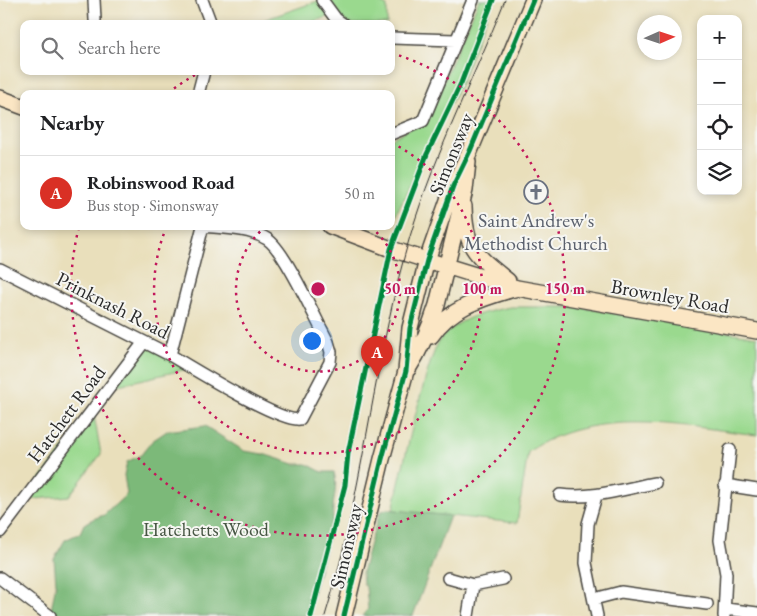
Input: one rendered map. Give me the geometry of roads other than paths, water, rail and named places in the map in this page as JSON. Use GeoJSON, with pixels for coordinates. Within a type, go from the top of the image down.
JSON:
{"type":"FeatureCollection","features":[{"type":"Feature","properties":{"kind":"street"},"geometry":{"type":"LineString","coordinates":[[94,0],[95,20]]}},
{"type":"Feature","properties":{"kind":"street"},"geometry":{"type":"LineString","coordinates":[[202,0],[210,20]]}},
{"type":"Feature","properties":{"kind":"street"},"geometry":{"type":"LineString","coordinates":[[322,0],[338,20]]}},
{"type":"Feature","properties":{"kind":"street"},"geometry":{"type":"LineString","coordinates":[[395,132],[423,121],[473,0]]}},
{"type":"Feature","properties":{"kind":"street","name":"Simonsway"},"geometry":{"type":"LineString","coordinates":[[344,616],[382,459],[412,355],[410,328],[427,260],[452,186],[470,151],[533,0]]}},
{"type":"Feature","properties":{"kind":"street"},"geometry":{"type":"LineString","coordinates":[[395,38],[455,40]]}},
{"type":"Feature","properties":{"kind":"street"},"geometry":{"type":"LineString","coordinates":[[199,90],[203,75]]}},
{"type":"Feature","properties":{"kind":"street"},"geometry":{"type":"LineString","coordinates":[[0,98],[20,106]]}},
{"type":"Feature","properties":{"kind":"street","name":"Simonsway"},"geometry":{"type":"LineString","coordinates":[[446,265],[465,190],[470,151]]}},
{"type":"Feature","properties":{"kind":"street"},"geometry":{"type":"LineString","coordinates":[[465,190],[465,217],[472,249],[481,259],[517,288]]}},
{"type":"Feature","properties":{"kind":"street","name":"Prinknash Road"},"geometry":{"type":"LineString","coordinates":[[0,269],[170,355],[202,230]]}},
{"type":"Feature","properties":{"kind":"street"},"geometry":{"type":"LineString","coordinates":[[170,355],[264,408],[289,420],[300,420],[330,362],[328,342],[276,248],[268,240],[260,236],[235,230]]}},
{"type":"Feature","properties":{"kind":"street","name":"Brownley Road"},"geometry":{"type":"LineString","coordinates":[[341,230],[427,260],[517,288],[757,330]]}},
{"type":"Feature","properties":{"kind":"street"},"geometry":{"type":"LineString","coordinates":[[412,355],[434,273],[436,269],[446,265]]}},
{"type":"Feature","properties":{"kind":"street"},"geometry":{"type":"LineString","coordinates":[[412,355],[436,327],[456,310],[470,303],[517,288]]}},
{"type":"Feature","properties":{"kind":"street","name":"Hatchett Road"},"geometry":{"type":"LineString","coordinates":[[0,532],[144,342]]}},
{"type":"Feature","properties":{"kind":"street"},"geometry":{"type":"LineString","coordinates":[[730,450],[720,540],[726,574],[725,612],[757,613]]}},
{"type":"Feature","properties":{"kind":"street"},"geometry":{"type":"LineString","coordinates":[[560,495],[581,498],[655,483]]}},
{"type":"Feature","properties":{"kind":"street"},"geometry":{"type":"LineString","coordinates":[[725,485],[757,490]]}},
{"type":"Feature","properties":{"kind":"street"},"geometry":{"type":"LineString","coordinates":[[596,496],[588,524],[586,563],[597,616]]}},
{"type":"Feature","properties":{"kind":"street"},"geometry":{"type":"LineString","coordinates":[[448,578],[473,585],[503,579]]}},
{"type":"Feature","properties":{"kind":"street"},"geometry":{"type":"LineString","coordinates":[[2,584],[50,616]]}},
{"type":"Feature","properties":{"kind":"street"},"geometry":{"type":"LineString","coordinates":[[468,616],[473,585]]}},
{"type":"Feature","properties":{"kind":"street"},"geometry":{"type":"LineString","coordinates":[[594,599],[621,592],[707,604]]}},
{"type":"Feature","properties":{"kind":"tram line"},"geometry":{"type":"LineString","coordinates":[[325,616],[338,571],[358,481],[384,344],[405,254],[438,157],[505,0]]}},
{"type":"Feature","properties":{"kind":"place","name":"Saint Andrew's Methodist Church"},"geometry":{"type":"Point","coordinates":[536,192]}},
{"type":"Feature","properties":{"kind":"place","name":"Robinswood Road"},"geometry":{"type":"Point","coordinates":[377,377]}},
{"type":"Feature","properties":{"kind":"park label","name":"Hatchetts Wood"},"geometry":{"type":"Point","coordinates":[206,529]}}]}
